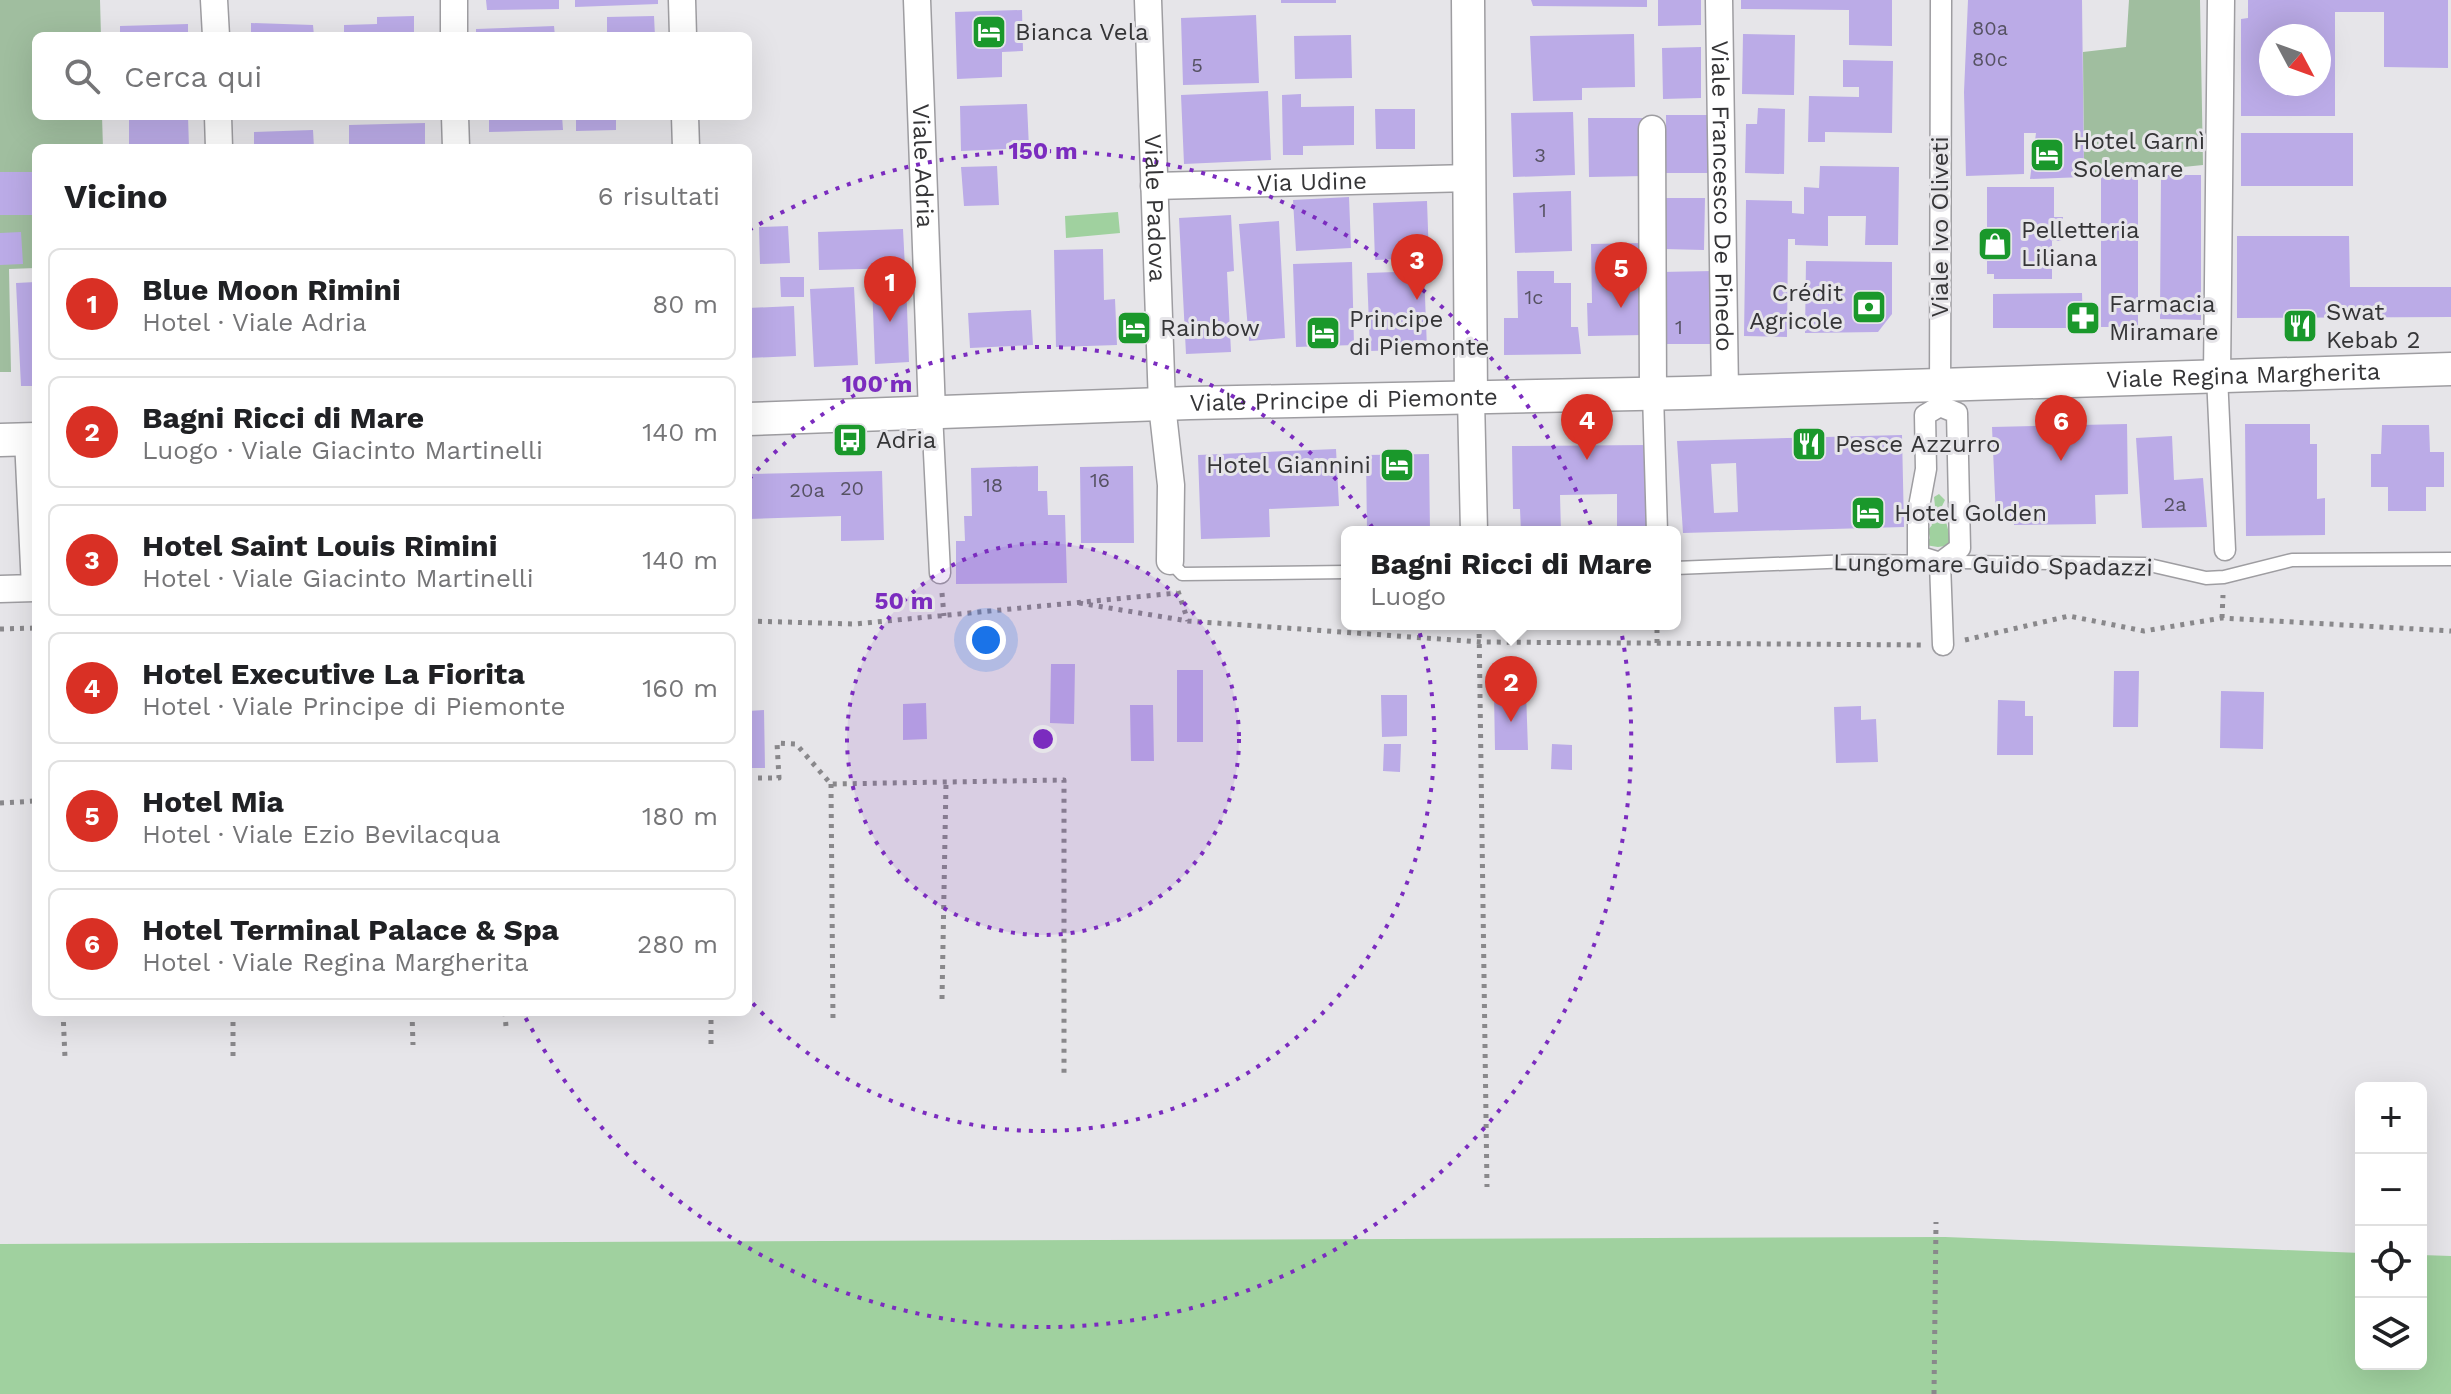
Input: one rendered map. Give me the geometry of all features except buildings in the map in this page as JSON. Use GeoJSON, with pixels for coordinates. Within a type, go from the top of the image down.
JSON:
{"type":"FeatureCollection","features":[{"type":"Feature","properties":{"kind":"street"},"geometry":{"type":"LineString","coordinates":[[214,0],[216,32]]}},
{"type":"Feature","properties":{"kind":"street"},"geometry":{"type":"LineString","coordinates":[[454,0],[454,32]]}},
{"type":"Feature","properties":{"kind":"street"},"geometry":{"type":"LineString","coordinates":[[682,0],[683,32]]}},
{"type":"Feature","properties":{"kind":"street","name":"Viale Adria"},"geometry":{"type":"LineString","coordinates":[[917,0],[940,573]]}},
{"type":"Feature","properties":{"kind":"street","name":"Viale Padova"},"geometry":{"type":"LineString","coordinates":[[1148,0],[1162,405],[1171,485],[1170,561]]}},
{"type":"Feature","properties":{"kind":"street"},"geometry":{"type":"LineString","coordinates":[[1468,0],[1474,526]]}},
{"type":"Feature","properties":{"kind":"street","name":"Viale Francesco De Pinedo"},"geometry":{"type":"LineString","coordinates":[[1719,0],[1725,391]]}},
{"type":"Feature","properties":{"kind":"street","name":"Viale Ivo Oliveti"},"geometry":{"type":"LineString","coordinates":[[1940,563],[1918,556],[1918,512],[1925,454],[1925,415],[1940,396],[1941,0]]}},
{"type":"Feature","properties":{"kind":"street"},"geometry":{"type":"LineString","coordinates":[[2221,0],[2217,376],[2225,550]]}},
{"type":"Feature","properties":{"kind":"street"},"geometry":{"type":"LineString","coordinates":[[218,120],[219,144]]}},
{"type":"Feature","properties":{"kind":"street"},"geometry":{"type":"LineString","coordinates":[[455,120],[456,144]]}},
{"type":"Feature","properties":{"kind":"street"},"geometry":{"type":"LineString","coordinates":[[685,120],[686,144]]}},
{"type":"Feature","properties":{"kind":"street"},"geometry":{"type":"LineString","coordinates":[[1652,129],[1657,526]]}},
{"type":"Feature","properties":{"kind":"street","name":"Via Udine"},"geometry":{"type":"LineString","coordinates":[[1154,186],[1471,178]]}},
{"type":"Feature","properties":{"kind":"street","name":"Viale Regina Margherita"},"geometry":{"type":"LineString","coordinates":[[1940,396],[2217,376],[2451,369]]}},
{"type":"Feature","properties":{"kind":"street","name":"Viale Principe di Piemonte"},"geometry":{"type":"LineString","coordinates":[[752,419],[1725,391],[1940,396]]}},
{"type":"Feature","properties":{"kind":"street"},"geometry":{"type":"LineString","coordinates":[[1940,396],[1957,413],[1960,548],[1940,563],[1943,645]]}},
{"type":"Feature","properties":{"kind":"street"},"geometry":{"type":"LineString","coordinates":[[1942,435],[1957,451],[1942,471],[1933,470],[1925,454],[1932,438],[1942,435]]}},
{"type":"Feature","properties":{"kind":"street"},"geometry":{"type":"LineString","coordinates":[[21,440],[32,556]]}},
{"type":"Feature","properties":{"kind":"street"},"geometry":{"type":"LineString","coordinates":[[0,589],[32,588]]}},
{"type":"Feature","properties":{"kind":"lane","name":"Lungomare Guido Spadazzi"},"geometry":{"type":"LineString","coordinates":[[1681,568],[1851,561],[2145,564],[2206,578],[2224,577],[2292,560],[2451,559]]}},
{"type":"Feature","properties":{"kind":"lane"},"geometry":{"type":"LineString","coordinates":[[1170,561],[1182,574],[1341,572]]}},
{"type":"Feature","properties":{"kind":"path","name":"Lungomare Guido Spadazzi"},"geometry":{"type":"LineString","coordinates":[[752,621],[855,624],[1079,603],[1188,621],[1481,642],[1943,645],[2069,616],[2144,631],[2222,618],[2451,631]]}},
{"type":"Feature","properties":{"kind":"path"},"geometry":{"type":"LineString","coordinates":[[0,629],[32,628]]}},
{"type":"Feature","properties":{"kind":"path"},"geometry":{"type":"LineString","coordinates":[[1480,630],[1487,1187]]}},
{"type":"Feature","properties":{"kind":"path"},"geometry":{"type":"LineString","coordinates":[[1657,630],[1657,643]]}},
{"type":"Feature","properties":{"kind":"path"},"geometry":{"type":"LineString","coordinates":[[752,778],[779,778],[777,743],[796,744],[831,784],[833,1022]]}},
{"type":"Feature","properties":{"kind":"path"},"geometry":{"type":"LineString","coordinates":[[831,784],[1064,780],[1064,1077]]}},
{"type":"Feature","properties":{"kind":"path"},"geometry":{"type":"LineString","coordinates":[[942,999],[946,783]]}},
{"type":"Feature","properties":{"kind":"path"},"geometry":{"type":"LineString","coordinates":[[0,803],[32,801]]}},
{"type":"Feature","properties":{"kind":"path"},"geometry":{"type":"LineString","coordinates":[[63,1016],[65,1058]]}},
{"type":"Feature","properties":{"kind":"path"},"geometry":{"type":"LineString","coordinates":[[233,1016],[233,1057]]}},
{"type":"Feature","properties":{"kind":"path"},"geometry":{"type":"LineString","coordinates":[[412,1016],[413,1045]]}},
{"type":"Feature","properties":{"kind":"path"},"geometry":{"type":"LineString","coordinates":[[505,1016],[506,1027]]}},
{"type":"Feature","properties":{"kind":"path"},"geometry":{"type":"LineString","coordinates":[[711,1016],[711,1044]]}},
{"type":"Feature","properties":{"kind":"path"},"geometry":{"type":"LineString","coordinates":[[1934,1394],[1936,1222]]}},
{"type":"Feature","properties":{"kind":"shaded area"},"geometry":{"type":"Polygon","coordinates":[[[0,0],[100,0],[101,32],[32,32],[32,120],[102,120],[103,144],[32,144],[32,268],[9,269],[11,372],[0,372],[0,0]]]}},
{"type":"Feature","properties":{"kind":"shaded area"},"geometry":{"type":"Polygon","coordinates":[[[2129,0],[2200,0],[2203,165],[2084,177],[2083,52],[2126,47],[2129,0]]]}},
{"type":"Feature","properties":{"kind":"shaded area"},"geometry":{"type":"Polygon","coordinates":[[[1118,212],[1120,233],[1066,238],[1065,216],[1118,212]]]}},
{"type":"Feature","properties":{"kind":"shaded area"},"geometry":{"type":"Polygon","coordinates":[[[1939,494],[1945,500],[1942,506],[1952,545],[1938,547],[1925,545],[1930,538],[1928,530],[1932,525],[1929,518],[1933,514],[1931,508],[1935,506],[1934,497],[1939,494]]]}},
{"type":"Feature","properties":{"kind":"shaded area"},"geometry":{"type":"Polygon","coordinates":[[[1945,1237],[2355,1253],[2355,1370],[2427,1370],[2427,1255],[2451,1256],[2451,1394],[0,1394],[0,1244],[1945,1237]]]}},
{"type":"Feature","properties":{"kind":"place","name":"Bianca Vela"},"geometry":{"type":"Point","coordinates":[989,32]}},
{"type":"Feature","properties":{"kind":"place","name":"Hotel Garnì Solemare"},"geometry":{"type":"Point","coordinates":[2047,155]}},
{"type":"Feature","properties":{"kind":"place","name":"Pelletteria Liliana"},"geometry":{"type":"Point","coordinates":[1995,244]}},
{"type":"Feature","properties":{"kind":"place","name":"Hotel Saint Louis Rimini"},"geometry":{"type":"Point","coordinates":[1417,300]}},
{"type":"Feature","properties":{"kind":"place","name":"Crédit Agricole"},"geometry":{"type":"Point","coordinates":[1869,307]}},
{"type":"Feature","properties":{"kind":"place","name":"Hotel Mia"},"geometry":{"type":"Point","coordinates":[1621,308]}},
{"type":"Feature","properties":{"kind":"place","name":"Farmacia Miramare"},"geometry":{"type":"Point","coordinates":[2083,318]}},
{"type":"Feature","properties":{"kind":"place","name":"Blue Moon Rimini"},"geometry":{"type":"Point","coordinates":[890,322]}},
{"type":"Feature","properties":{"kind":"place","name":"Swat Kebab 2"},"geometry":{"type":"Point","coordinates":[2300,326]}},
{"type":"Feature","properties":{"kind":"place","name":"Rainbow"},"geometry":{"type":"Point","coordinates":[1134,328]}},
{"type":"Feature","properties":{"kind":"place","name":"Principe di Piemonte"},"geometry":{"type":"Point","coordinates":[1323,333]}},
{"type":"Feature","properties":{"kind":"place","name":"Adria"},"geometry":{"type":"Point","coordinates":[850,440]}},
{"type":"Feature","properties":{"kind":"place","name":"Pesce Azzurro"},"geometry":{"type":"Point","coordinates":[1809,444]}},
{"type":"Feature","properties":{"kind":"place","name":"Hotel Executive La Fiorita"},"geometry":{"type":"Point","coordinates":[1587,460]}},
{"type":"Feature","properties":{"kind":"place","name":"Hotel Terminal Palace & Spa"},"geometry":{"type":"Point","coordinates":[2061,461]}},
{"type":"Feature","properties":{"kind":"place","name":"Hotel Giannini"},"geometry":{"type":"Point","coordinates":[1397,465]}},
{"type":"Feature","properties":{"kind":"place","name":"Hotel Golden"},"geometry":{"type":"Point","coordinates":[1868,513]}},
{"type":"Feature","properties":{"kind":"place","name":"Bagni Ricci di Mare"},"geometry":{"type":"Point","coordinates":[1511,722]}}]}
